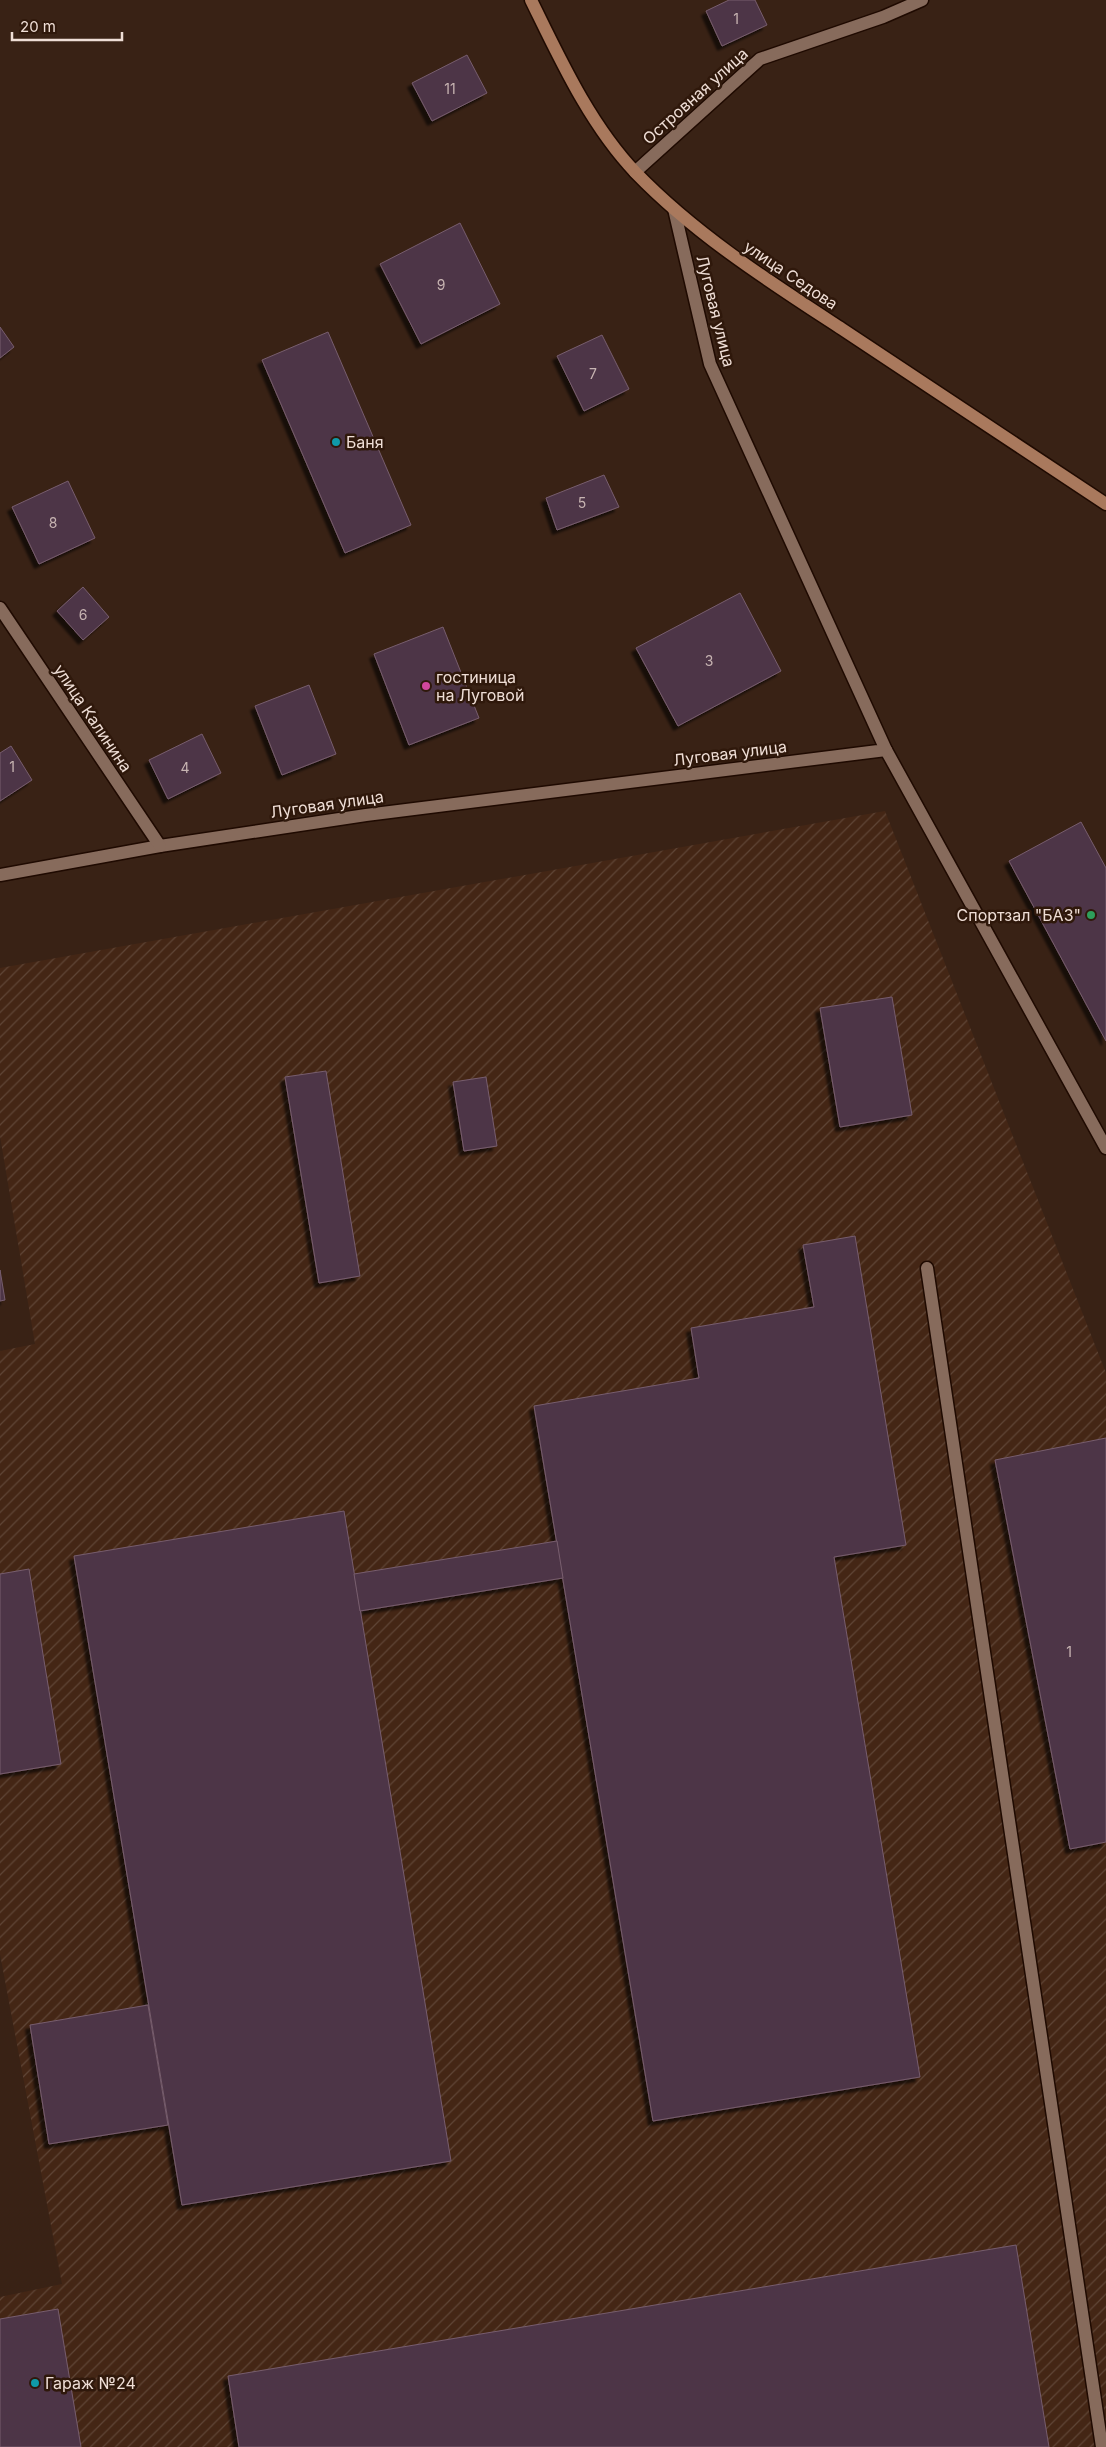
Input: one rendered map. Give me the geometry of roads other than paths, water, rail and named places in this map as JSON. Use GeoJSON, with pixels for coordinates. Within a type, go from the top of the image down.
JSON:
{"type":"FeatureCollection","features":[{"type":"Feature","properties":{"kind":"main road","name":"улица Седова"},"geometry":{"type":"LineString","coordinates":[[530,0],[556,52],[597,123],[635,172],[674,210],[751,269],[1106,504]]}},
{"type":"Feature","properties":{"kind":"street","name":"Островная улица"},"geometry":{"type":"LineString","coordinates":[[635,172],[760,59],[883,17],[922,0]]}},
{"type":"Feature","properties":{"kind":"street","name":"Луговая улица"},"geometry":{"type":"LineString","coordinates":[[0,875],[160,846],[366,814],[886,750],[710,364],[674,210]]}},
{"type":"Feature","properties":{"kind":"street","name":"улица Калинина"},"geometry":{"type":"LineString","coordinates":[[0,608],[160,846]]}},
{"type":"Feature","properties":{"kind":"street"},"geometry":{"type":"LineString","coordinates":[[886,750],[1106,1148]]}},
{"type":"Feature","properties":{"kind":"street"},"geometry":{"type":"LineString","coordinates":[[927,1268],[1102,2447]]}},
{"type":"Feature","properties":{"kind":"place","name":"Баня"},"geometry":{"type":"Point","coordinates":[336,442]}},
{"type":"Feature","properties":{"kind":"place","name":"гостиница на Луговой"},"geometry":{"type":"Point","coordinates":[426,686]}},
{"type":"Feature","properties":{"kind":"place","name":"Спортзал \"БАЗ\""},"geometry":{"type":"Point","coordinates":[1091,915]}},
{"type":"Feature","properties":{"kind":"place","name":"Гараж №24"},"geometry":{"type":"Point","coordinates":[35,2383]}}]}
